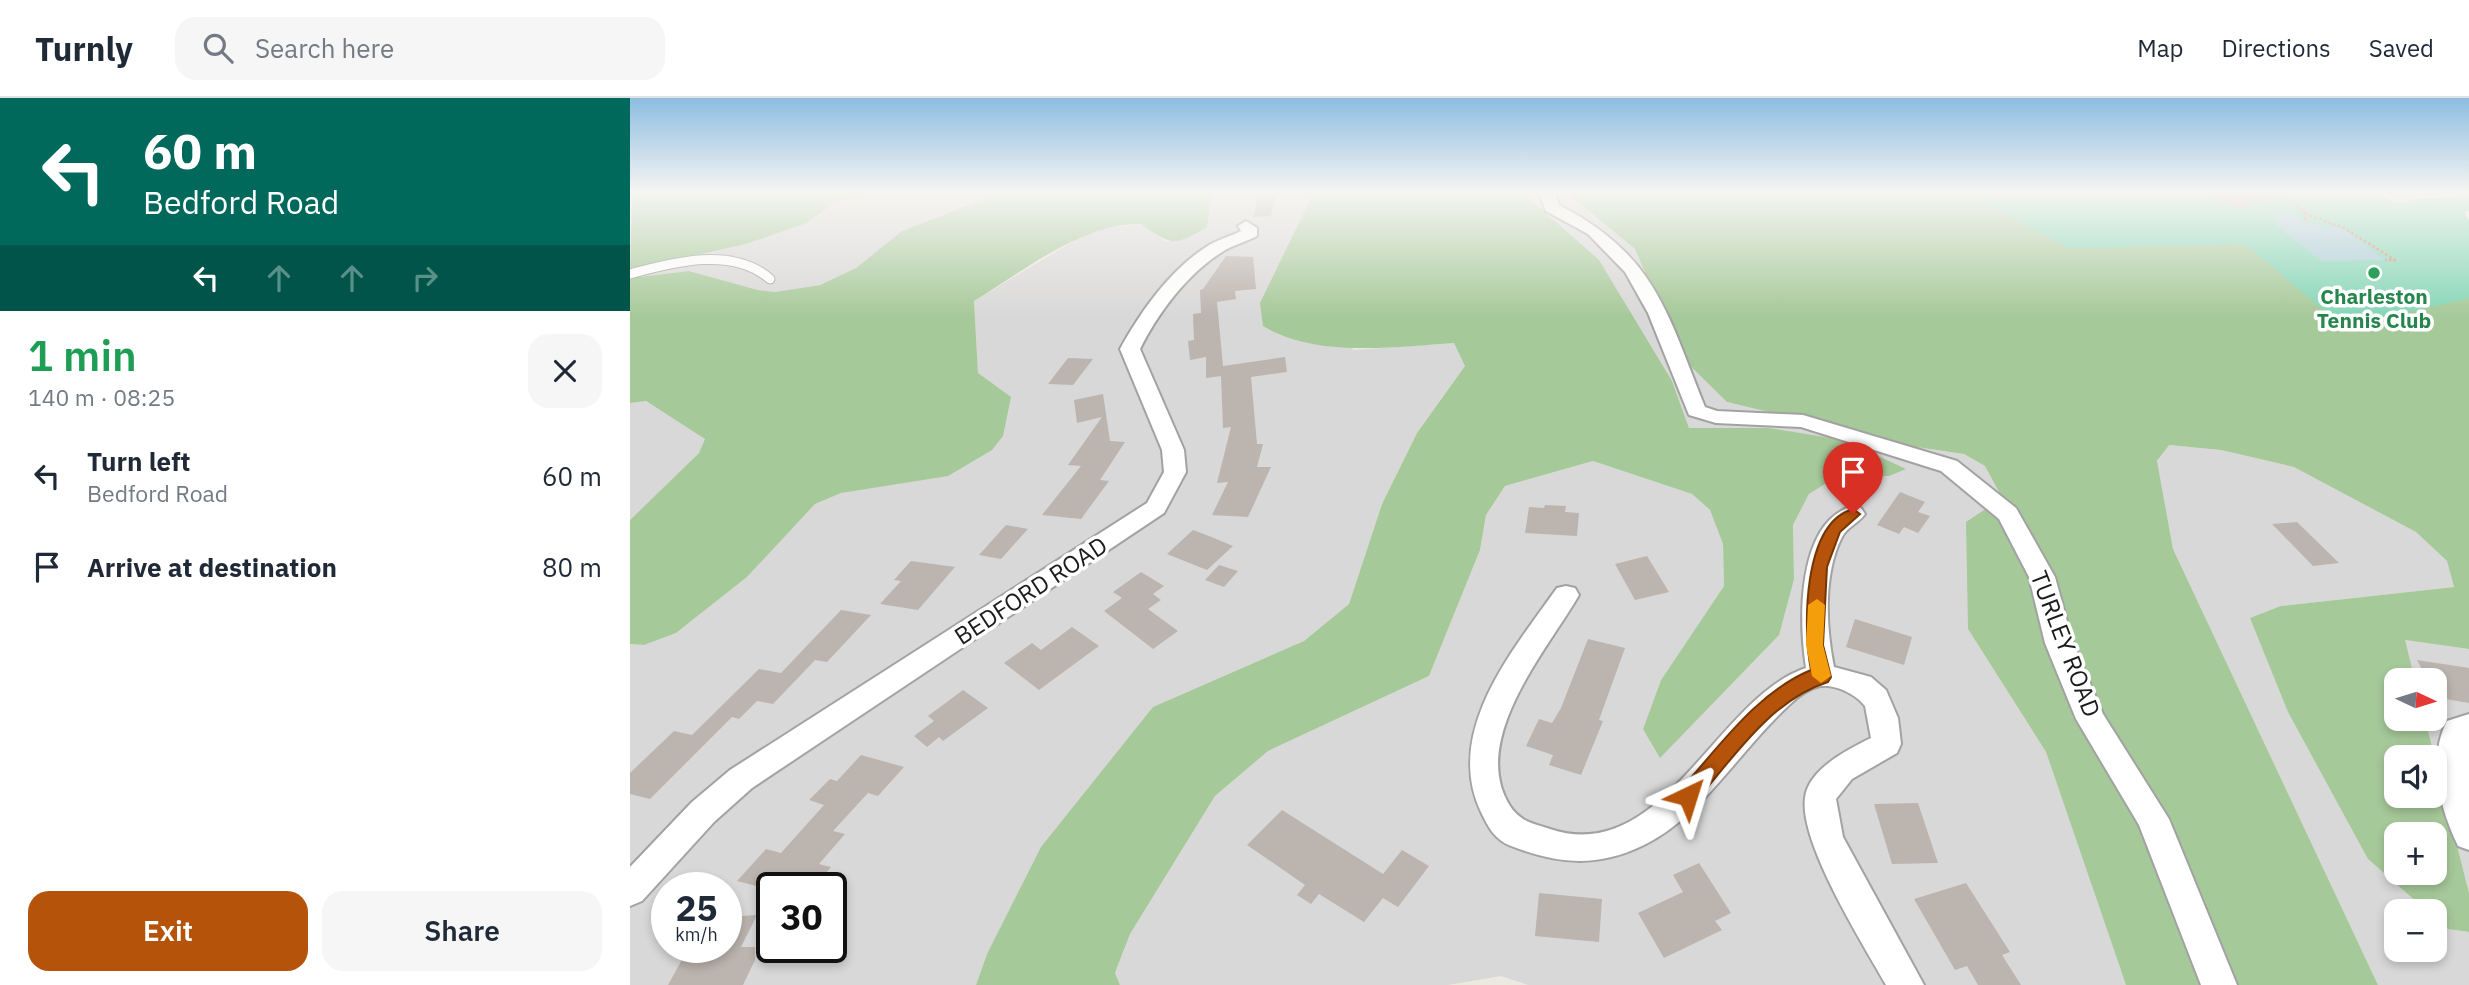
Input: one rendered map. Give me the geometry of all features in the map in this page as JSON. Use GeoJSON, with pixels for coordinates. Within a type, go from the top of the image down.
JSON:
{"type":"FeatureCollection","features":[{"type":"Feature","properties":{"kind":"street","name":"BEDFORD ROAD"},"geometry":{"type":"LineString","coordinates":[[630,890],[703,811],[741,779],[1156,508],[1175,472],[1172,450],[1130,349],[1138,333],[1198,261],[1218,247],[1246,234]]}},
{"type":"Feature","properties":{"kind":"street","name":"TURLEY ROAD"},"geometry":{"type":"LineString","coordinates":[[1597,234],[1640,280],[1659,310],[1674,358],[1696,411],[1716,417],[1803,421],[1949,466],[2008,514],[2042,577],[2059,642],[2091,719],[2153,819],[2219,985]]}},
{"type":"Feature","properties":{"kind":"street"},"geometry":{"type":"LineString","coordinates":[[1822,677],[1815,645],[1819,567],[1833,530],[1853,514]]}},
{"type":"Feature","properties":{"kind":"street"},"geometry":{"type":"LineString","coordinates":[[1566,594],[1510,679],[1487,733],[1482,765],[1490,801],[1513,832],[1570,848],[1613,844],[1642,830],[1688,796],[1755,719],[1788,690],[1815,676],[1851,680],[1875,694],[1886,720],[1886,744],[1844,764],[1820,797],[1827,839],[1866,917],[1906,985]]}},
{"type":"Feature","properties":{"kind":"street"},"geometry":{"type":"LineString","coordinates":[[2469,726],[2457,729],[2450,744],[2453,776],[2469,836]]}},
{"type":"Feature","properties":{"kind":"lane"},"geometry":{"type":"LineString","coordinates":[[630,274],[672,264],[737,262],[762,268],[769,279]]}},
{"type":"Feature","properties":{"kind":"path"},"geometry":{"type":"LineString","coordinates":[[2354,234],[2395,260],[2385,260]]}},
{"type":"Feature","properties":{"kind":"shaded area"},"geometry":{"type":"Polygon","coordinates":[[[774,234],[898,234],[856,268],[820,285],[775,292],[689,271],[630,278],[630,270],[746,244],[774,234]]]}},
{"type":"Feature","properties":{"kind":"shaded area"},"geometry":{"type":"Polygon","coordinates":[[[1089,234],[1155,234],[1166,242],[1187,234],[1321,234],[1353,350],[1454,343],[1466,365],[1417,433],[1382,504],[1349,604],[1304,641],[1153,707],[987,954],[976,985],[630,985],[630,644],[644,645],[676,633],[747,577],[815,504],[841,493],[978,373],[974,301],[1089,234]]]}},
{"type":"Feature","properties":{"kind":"shaded area"},"geometry":{"type":"Polygon","coordinates":[[[1556,234],[1617,234],[1635,249],[1681,357],[1727,402],[1909,446],[1964,454],[1985,466],[2002,499],[1968,629],[2046,752],[2126,985],[1528,985],[1501,976],[1448,985],[1120,985],[1115,974],[1130,934],[1215,796],[1268,751],[1429,676],[1480,550],[1486,515],[1505,486],[1593,461],[1692,494],[1710,510],[1723,544],[1724,586],[1661,680],[1643,729],[1794,579],[1793,525],[1809,494],[1838,476],[1889,476],[1769,428],[1689,428],[1672,381],[1556,234]]]}},
{"type":"Feature","properties":{"kind":"shaded area"},"geometry":{"type":"Polygon","coordinates":[[[645,401],[706,438],[699,453],[630,520],[630,403],[645,401]]]}},
{"type":"Feature","properties":{"kind":"shaded area"},"geometry":{"type":"Polygon","coordinates":[[[2168,445],[2221,450],[2295,467],[2416,532],[2447,561],[2454,587],[2281,606],[2368,859],[2384,873],[2384,885],[2397,885],[2413,899],[2384,899],[2384,962],[2447,962],[2447,928],[2469,932],[2469,985],[2378,985],[2173,549],[2157,462],[2168,445]]]}},
{"type":"Feature","properties":{"kind":"shaded area"},"geometry":{"type":"Polygon","coordinates":[[[2404,640],[2469,649],[2469,893],[2447,806],[2447,745],[2432,745],[2428,732],[2447,731],[2447,668],[2412,668],[2404,640]]]}},
{"type":"Feature","properties":{"kind":"green space"},"geometry":{"type":"Polygon","coordinates":[[[631,234],[774,234],[746,244],[630,270],[631,234]]]}},
{"type":"Feature","properties":{"kind":"green space"},"geometry":{"type":"Polygon","coordinates":[[[898,234],[1090,234],[1033,263],[974,301],[978,373],[1011,397],[1003,436],[992,450],[948,476],[841,493],[815,504],[747,577],[676,633],[644,645],[630,644],[630,520],[699,453],[705,439],[646,401],[630,403],[630,278],[689,271],[775,292],[820,285],[856,268],[898,234]]]}},
{"type":"Feature","properties":{"kind":"green space"},"geometry":{"type":"Polygon","coordinates":[[[1157,234],[1194,234],[1173,241],[1157,234]]]}},
{"type":"Feature","properties":{"kind":"green space"},"geometry":{"type":"Polygon","coordinates":[[[1293,234],[1570,234],[1599,260],[1672,381],[1689,428],[1769,428],[1844,440],[1906,469],[1889,476],[1838,476],[1809,494],[1793,525],[1794,579],[1779,635],[1660,758],[1643,729],[1661,680],[1724,586],[1723,544],[1710,510],[1692,494],[1593,461],[1505,486],[1486,515],[1480,550],[1429,676],[1268,751],[1215,796],[1130,934],[1115,973],[1120,985],[976,985],[987,954],[1041,847],[1153,707],[1304,641],[1349,604],[1382,504],[1417,433],[1465,366],[1454,343],[1356,348],[1307,343],[1284,336],[1263,326],[1260,303],[1293,234]]]}},
{"type":"Feature","properties":{"kind":"green space"},"geometry":{"type":"Polygon","coordinates":[[[1617,234],[2469,234],[2469,649],[2405,640],[2412,668],[2384,668],[2384,732],[2428,732],[2432,745],[2384,745],[2384,808],[2447,806],[2469,893],[2469,932],[2447,928],[2447,899],[2413,899],[2397,885],[2447,885],[2447,822],[2384,822],[2384,873],[2368,859],[2288,712],[2250,618],[2281,606],[2454,587],[2447,561],[2416,532],[2294,467],[2221,450],[2169,445],[2157,461],[2173,549],[2378,985],[2126,985],[2046,752],[1968,629],[1966,522],[2002,498],[1985,466],[1964,454],[1909,446],[1727,402],[1681,357],[1635,249],[1617,234]]]}},
{"type":"Feature","properties":{"kind":"green space"},"geometry":{"type":"Polygon","coordinates":[[[2044,234],[2469,234],[2469,298],[2344,327],[2245,244],[2069,248],[2044,234]]]}},
{"type":"Feature","properties":{"kind":"water"},"geometry":{"type":"Polygon","coordinates":[[[2287,234],[2350,234],[2385,260],[2321,261],[2287,234]]]}},
{"type":"Feature","properties":{"kind":"building"},"geometry":{"type":"Polygon","coordinates":[[[1226,256],[1253,257],[1256,289],[1235,291],[1236,299],[1217,302],[1223,366],[1285,357],[1287,372],[1251,377],[1257,444],[1263,444],[1257,467],[1271,467],[1248,517],[1212,515],[1228,482],[1217,483],[1231,427],[1223,428],[1221,376],[1206,378],[1206,357],[1190,360],[1188,341],[1194,340],[1193,314],[1201,313],[1200,290],[1226,256]]]}},
{"type":"Feature","properties":{"kind":"building"},"geometry":{"type":"Polygon","coordinates":[[[1068,358],[1093,359],[1073,385],[1048,384],[1068,358]]]}},
{"type":"Feature","properties":{"kind":"building"},"geometry":{"type":"Polygon","coordinates":[[[1103,394],[1110,441],[1125,442],[1100,480],[1109,481],[1081,519],[1042,515],[1081,466],[1068,465],[1102,417],[1077,423],[1074,400],[1103,394]]]}},
{"type":"Feature","properties":{"kind":"building"},"geometry":{"type":"Polygon","coordinates":[[[1900,492],[1925,502],[1918,512],[1930,516],[1918,533],[1904,527],[1899,534],[1877,525],[1900,492]]]}},
{"type":"Feature","properties":{"kind":"building"},"geometry":{"type":"Polygon","coordinates":[[[1545,505],[1566,506],[1565,512],[1579,513],[1577,536],[1525,533],[1529,507],[1544,508],[1545,505]]]}},
{"type":"Feature","properties":{"kind":"building"},"geometry":{"type":"Polygon","coordinates":[[[2297,522],[2339,563],[2313,566],[2272,524],[2297,522]]]}},
{"type":"Feature","properties":{"kind":"building"},"geometry":{"type":"Polygon","coordinates":[[[1006,525],[1028,529],[1001,559],[979,555],[1006,525]]]}},
{"type":"Feature","properties":{"kind":"building"},"geometry":{"type":"Polygon","coordinates":[[[1193,530],[1233,546],[1207,570],[1167,554],[1193,530]]]}},
{"type":"Feature","properties":{"kind":"building"},"geometry":{"type":"Polygon","coordinates":[[[1647,556],[1669,592],[1635,600],[1615,564],[1647,556]]]}},
{"type":"Feature","properties":{"kind":"building"},"geometry":{"type":"Polygon","coordinates":[[[911,561],[955,567],[918,610],[880,604],[901,581],[894,580],[911,561]]]}},
{"type":"Feature","properties":{"kind":"building"},"geometry":{"type":"Polygon","coordinates":[[[1219,565],[1238,571],[1224,587],[1205,580],[1219,565]]]}},
{"type":"Feature","properties":{"kind":"building"},"geometry":{"type":"Polygon","coordinates":[[[1141,572],[1164,586],[1153,594],[1161,600],[1148,609],[1178,631],[1153,649],[1104,611],[1122,598],[1113,592],[1141,572]]]}},
{"type":"Feature","properties":{"kind":"building"},"geometry":{"type":"Polygon","coordinates":[[[841,610],[871,615],[827,662],[815,660],[773,704],[757,701],[739,719],[732,717],[650,799],[630,794],[630,773],[674,731],[692,735],[759,669],[781,673],[841,610]]]}},
{"type":"Feature","properties":{"kind":"building"},"geometry":{"type":"Polygon","coordinates":[[[1855,619],[1912,637],[1904,665],[1846,647],[1855,619]]]}},
{"type":"Feature","properties":{"kind":"building"},"geometry":{"type":"Polygon","coordinates":[[[1072,627],[1099,646],[1039,690],[1004,663],[1032,643],[1041,650],[1072,627]]]}},
{"type":"Feature","properties":{"kind":"building"},"geometry":{"type":"Polygon","coordinates":[[[1588,639],[1625,648],[1599,720],[1603,721],[1581,775],[1549,765],[1553,755],[1526,746],[1539,719],[1552,723],[1561,708],[1588,639]]]}},
{"type":"Feature","properties":{"kind":"building"},"geometry":{"type":"Polygon","coordinates":[[[2417,660],[2469,668],[2469,703],[2447,699],[2447,668],[2421,668],[2417,660]]]}},
{"type":"Feature","properties":{"kind":"building"},"geometry":{"type":"Polygon","coordinates":[[[963,690],[988,708],[943,741],[939,737],[927,747],[914,736],[934,721],[928,716],[963,690]]]}},
{"type":"Feature","properties":{"kind":"building"},"geometry":{"type":"Polygon","coordinates":[[[861,755],[904,767],[878,796],[868,793],[833,831],[845,834],[819,864],[831,867],[827,872],[756,872],[756,886],[742,882],[742,875],[766,849],[781,853],[824,805],[809,800],[830,779],[837,781],[861,755]]]}},
{"type":"Feature","properties":{"kind":"building"},"geometry":{"type":"Polygon","coordinates":[[[1918,803],[1938,863],[1892,864],[1874,804],[1918,803]]]}},
{"type":"Feature","properties":{"kind":"building"},"geometry":{"type":"Polygon","coordinates":[[[1282,810],[1383,874],[1402,850],[1429,866],[1398,907],[1383,898],[1364,922],[1319,894],[1311,904],[1297,895],[1305,885],[1247,845],[1282,810]]]}},
{"type":"Feature","properties":{"kind":"building"},"geometry":{"type":"Polygon","coordinates":[[[1699,863],[1731,913],[1715,921],[1722,930],[1664,958],[1638,913],[1683,892],[1673,875],[1699,863]]]}},
{"type":"Feature","properties":{"kind":"building"},"geometry":{"type":"Polygon","coordinates":[[[1966,883],[2010,952],[2002,955],[2021,985],[1978,985],[1967,966],[1955,970],[1914,899],[1966,883]]]}},
{"type":"Feature","properties":{"kind":"building"},"geometry":{"type":"Polygon","coordinates":[[[1539,893],[1602,899],[1599,942],[1535,936],[1539,893]]]}},
{"type":"Feature","properties":{"kind":"building"},"geometry":{"type":"Polygon","coordinates":[[[756,915],[742,945],[742,916],[756,915]]]}},
{"type":"Feature","properties":{"kind":"building"},"geometry":{"type":"Polygon","coordinates":[[[742,947],[755,947],[755,960],[743,985],[668,985],[680,963],[742,963],[742,947]]]}},
{"type":"Feature","properties":{"kind":"slow traffic"},"geometry":{"type":"LineString","coordinates":[[1817,605],[1815,645],[1821,676]]}},
{"type":"Feature","properties":{"kind":"place","name":"Charleston Tennis Club"},"geometry":{"type":"Point","coordinates":[2374,273]}},
{"type":"Feature","properties":{"kind":"route"},"geometry":{"type":"LineString","coordinates":[[1688,796],[1755,719],[1788,690],[1815,676],[1822,677],[1815,645],[1819,567],[1833,530],[1853,514]]}}]}
